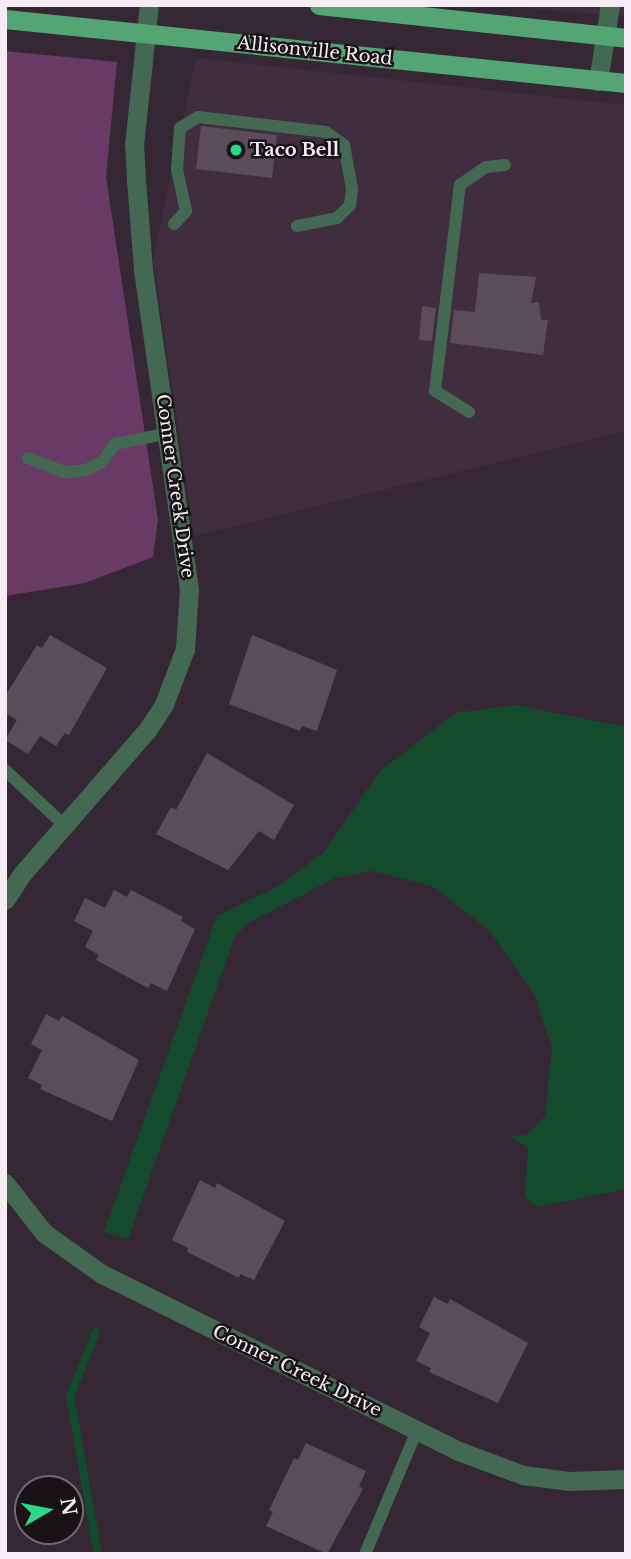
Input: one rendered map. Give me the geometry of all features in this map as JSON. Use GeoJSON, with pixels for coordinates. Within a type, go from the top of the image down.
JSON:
{"type":"FeatureCollection","features":[{"type":"Feature","properties":{"kind":"main road"},"geometry":{"type":"LineString","coordinates":[[319,5],[626,38]]}},
{"type":"Feature","properties":{"kind":"main road","name":"Allisonville Road"},"geometry":{"type":"LineString","coordinates":[[5,19],[626,83]]}},
{"type":"Feature","properties":{"kind":"street"},"geometry":{"type":"LineString","coordinates":[[598,81],[610,5]]}},
{"type":"Feature","properties":{"kind":"street","name":"Conner Creek Drive"},"geometry":{"type":"LineString","coordinates":[[5,900],[64,825],[148,729],[164,704],[185,649],[189,589],[143,269],[134,145],[149,9]]}},
{"type":"Feature","properties":{"kind":"street","name":"Conner Creek Drive"},"geometry":{"type":"LineString","coordinates":[[5,1183],[44,1233],[102,1274],[417,1430],[523,1475],[569,1481],[626,1479]]}},
{"type":"Feature","properties":{"kind":"lane"},"geometry":{"type":"LineString","coordinates":[[174,224],[186,211],[177,169],[180,128],[198,117],[326,132],[344,145],[352,189],[350,205],[337,218],[297,226]]}},
{"type":"Feature","properties":{"kind":"lane"},"geometry":{"type":"LineString","coordinates":[[469,412],[435,391],[460,186],[486,167],[505,165]]}},
{"type":"Feature","properties":{"kind":"lane"},"geometry":{"type":"LineString","coordinates":[[28,458],[65,472],[86,470],[102,462],[115,444],[168,433]]}},
{"type":"Feature","properties":{"kind":"lane"},"geometry":{"type":"LineString","coordinates":[[5,770],[64,825]]}},
{"type":"Feature","properties":{"kind":"lane"},"geometry":{"type":"LineString","coordinates":[[365,1554],[417,1430]]}},
{"type":"Feature","properties":{"kind":"shaded area"},"geometry":{"type":"Polygon","coordinates":[[[497,5],[626,5],[626,17],[572,12],[497,5]]]}},
{"type":"Feature","properties":{"kind":"shaded area"},"geometry":{"type":"Polygon","coordinates":[[[5,51],[117,62],[106,177],[158,520],[153,557],[85,583],[5,596],[5,51]]]}},
{"type":"Feature","properties":{"kind":"shaded area"},"geometry":{"type":"Polygon","coordinates":[[[196,58],[626,105],[626,431],[194,536],[153,259],[196,58]]]}},
{"type":"Feature","properties":{"kind":"shaded area"},"geometry":{"type":"Polygon","coordinates":[[[515,705],[626,727],[626,1189],[537,1207],[525,1197],[528,1148],[511,1136],[527,1135],[545,1116],[552,1048],[535,995],[489,930],[432,886],[372,871],[335,878],[247,924],[235,936],[128,1239],[104,1232],[217,916],[282,884],[324,852],[380,771],[456,713],[515,705]]]}},
{"type":"Feature","properties":{"kind":"building","name":"Taco Bell"},"geometry":{"type":"Polygon","coordinates":[[[201,126],[277,135],[272,178],[196,169],[201,126]]]}},
{"type":"Feature","properties":{"kind":"building"},"geometry":{"type":"Polygon","coordinates":[[[479,273],[536,277],[531,303],[539,302],[541,320],[548,320],[543,355],[450,343],[454,310],[475,312],[479,273]]]}},
{"type":"Feature","properties":{"kind":"building"},"geometry":{"type":"Polygon","coordinates":[[[422,306],[436,308],[432,341],[419,340],[422,306]]]}},
{"type":"Feature","properties":{"kind":"building"},"geometry":{"type":"Polygon","coordinates":[[[50,635],[107,668],[69,735],[65,733],[56,746],[40,736],[28,754],[5,740],[17,720],[5,713],[5,696],[37,645],[42,648],[50,635]]]}},
{"type":"Feature","properties":{"kind":"building"},"geometry":{"type":"Polygon","coordinates":[[[252,635],[337,670],[317,731],[302,726],[300,731],[229,704],[252,635]]]}},
{"type":"Feature","properties":{"kind":"building"},"geometry":{"type":"Polygon","coordinates":[[[207,753],[294,805],[274,840],[259,831],[228,870],[156,834],[171,807],[176,810],[207,753]]]}},
{"type":"Feature","properties":{"kind":"building"},"geometry":{"type":"Polygon","coordinates":[[[114,890],[127,897],[131,890],[183,917],[181,921],[195,929],[167,991],[151,983],[148,988],[96,960],[99,955],[85,947],[93,931],[74,921],[85,898],[105,908],[114,890]]]}},
{"type":"Feature","properties":{"kind":"building"},"geometry":{"type":"Polygon","coordinates":[[[46,1014],[59,1021],[62,1016],[139,1060],[112,1121],[40,1089],[42,1085],[28,1078],[42,1050],[31,1044],[46,1014]]]}},
{"type":"Feature","properties":{"kind":"building"},"geometry":{"type":"Polygon","coordinates":[[[200,1180],[215,1188],[217,1183],[285,1221],[254,1280],[240,1274],[239,1278],[187,1252],[188,1248],[172,1240],[200,1180]]]}},
{"type":"Feature","properties":{"kind":"building"},"geometry":{"type":"Polygon","coordinates":[[[434,1297],[448,1304],[450,1299],[528,1343],[498,1403],[429,1372],[431,1368],[416,1361],[430,1333],[419,1327],[434,1297]]]}},
{"type":"Feature","properties":{"kind":"building"},"geometry":{"type":"Polygon","coordinates":[[[306,1443],[366,1471],[359,1486],[363,1489],[327,1554],[266,1526],[273,1512],[269,1510],[294,1458],[298,1460],[306,1443]]]}},
{"type":"Feature","properties":{"kind":"waterway"},"geometry":{"type":"LineString","coordinates":[[96,1332],[70,1396],[98,1554]]}},
{"type":"Feature","properties":{"kind":"place","name":"Taco Bell"},"geometry":{"type":"Point","coordinates":[236,150]}}]}
